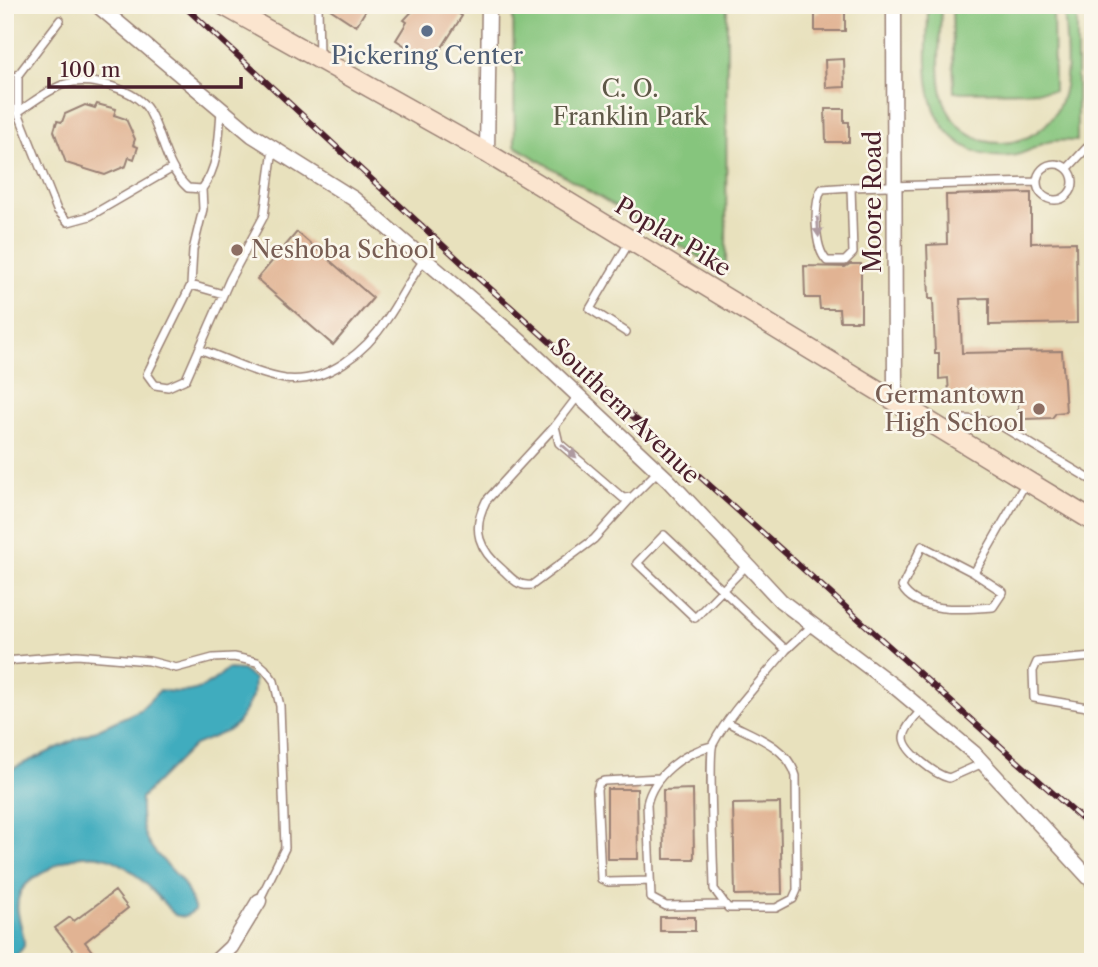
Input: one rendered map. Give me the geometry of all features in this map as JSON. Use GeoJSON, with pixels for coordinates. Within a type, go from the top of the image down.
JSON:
{"type":"FeatureCollection","features":[{"type":"Feature","properties":{"kind":"main road","name":"Poplar Pike"},"geometry":{"type":"LineString","coordinates":[[223,5],[487,153],[1093,521]]}},
{"type":"Feature","properties":{"kind":"street","name":"Southern Avenue"},"geometry":{"type":"LineString","coordinates":[[97,5],[221,110],[274,149],[354,200],[521,342],[658,471],[781,601],[922,709],[983,763],[1093,882]]}},
{"type":"Feature","properties":{"kind":"street"},"geometry":{"type":"LineString","coordinates":[[487,153],[489,5]]}},
{"type":"Feature","properties":{"kind":"street","name":"Moore Road"},"geometry":{"type":"LineString","coordinates":[[894,5],[895,399]]}},
{"type":"Feature","properties":{"kind":"street"},"geometry":{"type":"LineString","coordinates":[[215,962],[231,947],[259,901]]}},
{"type":"Feature","properties":{"kind":"lane"},"geometry":{"type":"LineString","coordinates":[[318,5],[319,59]]}},
{"type":"Feature","properties":{"kind":"lane"},"geometry":{"type":"LineString","coordinates":[[60,20],[18,75],[18,112],[57,209],[68,222],[90,216],[171,169]]}},
{"type":"Feature","properties":{"kind":"lane"},"geometry":{"type":"LineString","coordinates":[[18,112],[66,84],[113,88],[136,96],[149,111],[174,176],[188,188],[202,189]]}},
{"type":"Feature","properties":{"kind":"lane"},"geometry":{"type":"LineString","coordinates":[[221,110],[219,146],[211,177],[202,189],[203,209],[193,250],[191,285],[147,374],[155,385],[168,387],[186,379],[223,294],[264,216],[274,149]]}},
{"type":"Feature","properties":{"kind":"lane"},"geometry":{"type":"LineString","coordinates":[[1068,169],[1093,141]]}},
{"type":"Feature","properties":{"kind":"lane"},"geometry":{"type":"LineString","coordinates":[[1059,165],[1068,169],[1073,185],[1062,199],[1045,198],[1040,193],[1037,182],[1043,168],[1059,165]]}},
{"type":"Feature","properties":{"kind":"lane"},"geometry":{"type":"LineString","coordinates":[[851,187],[853,253],[845,261],[827,261],[820,250],[817,197],[822,189],[851,187],[896,185],[1037,182]]}},
{"type":"Feature","properties":{"kind":"lane"},"geometry":{"type":"LineString","coordinates":[[626,332],[590,309],[630,240]]}},
{"type":"Feature","properties":{"kind":"lane"},"geometry":{"type":"LineString","coordinates":[[199,349],[289,379],[324,373],[358,354],[388,318],[403,288],[424,260]]}},
{"type":"Feature","properties":{"kind":"lane"},"geometry":{"type":"LineString","coordinates":[[191,285],[223,294]]}},
{"type":"Feature","properties":{"kind":"lane"},"geometry":{"type":"LineString","coordinates":[[578,396],[555,426],[486,501],[479,515],[478,538],[488,557],[516,582],[532,585],[594,539],[658,471]]}},
{"type":"Feature","properties":{"kind":"lane"},"geometry":{"type":"LineString","coordinates":[[945,429],[964,419],[993,421],[1093,481]]}},
{"type":"Feature","properties":{"kind":"lane"},"geometry":{"type":"LineString","coordinates":[[555,426],[559,443],[623,498],[632,497]]}},
{"type":"Feature","properties":{"kind":"lane"},"geometry":{"type":"LineString","coordinates":[[974,573],[1027,480]]}},
{"type":"Feature","properties":{"kind":"lane"},"geometry":{"type":"LineString","coordinates":[[746,566],[723,590],[695,618],[637,563],[664,535],[723,590],[786,650]]}},
{"type":"Feature","properties":{"kind":"lane"},"geometry":{"type":"LineString","coordinates":[[922,546],[974,573],[1003,592],[993,607],[969,609],[923,603],[914,601],[902,587],[922,546]]}},
{"type":"Feature","properties":{"kind":"lane"},"geometry":{"type":"LineString","coordinates":[[723,905],[666,906],[650,898],[647,804],[649,792],[692,752],[712,746],[786,650],[813,625]]}},
{"type":"Feature","properties":{"kind":"lane"},"geometry":{"type":"LineString","coordinates":[[5,661],[77,655],[140,660],[176,668],[213,658],[234,657],[257,662],[265,669],[274,681],[280,706],[285,848],[259,901]]}},
{"type":"Feature","properties":{"kind":"lane"},"geometry":{"type":"LineString","coordinates":[[1093,657],[1037,662],[1033,671],[1034,698],[1093,708]]}},
{"type":"Feature","properties":{"kind":"lane"},"geometry":{"type":"LineString","coordinates":[[922,709],[904,739],[907,746],[929,766],[949,778],[983,763]]}},
{"type":"Feature","properties":{"kind":"lane"},"geometry":{"type":"LineString","coordinates":[[712,746],[714,889],[723,905],[728,908],[776,908],[793,899],[797,890],[796,776],[793,766],[775,747],[729,723]]}},
{"type":"Feature","properties":{"kind":"lane"},"geometry":{"type":"LineString","coordinates":[[650,881],[608,882],[601,879],[597,790],[599,783],[604,781],[661,778]]}},
{"type":"Feature","properties":{"kind":"green space","name":"C. O. Franklin Park"},"geometry":{"type":"Polygon","coordinates":[[[513,5],[727,5],[726,273],[515,146],[513,5]]]}},
{"type":"Feature","properties":{"kind":"green space"},"geometry":{"type":"Polygon","coordinates":[[[928,5],[941,5],[941,90],[954,120],[967,133],[984,141],[1002,143],[1020,140],[1037,132],[1051,119],[1061,101],[1067,67],[1064,5],[1077,5],[1077,141],[1052,141],[1019,154],[998,157],[974,151],[948,132],[938,117],[928,82],[928,5]]]}},
{"type":"Feature","properties":{"kind":"green space"},"geometry":{"type":"Polygon","coordinates":[[[952,5],[1053,5],[1054,91],[954,92],[952,5]]]}},
{"type":"Feature","properties":{"kind":"water"},"geometry":{"type":"Polygon","coordinates":[[[227,669],[242,670],[254,679],[253,695],[238,723],[228,731],[194,745],[141,798],[145,836],[155,852],[182,882],[195,910],[184,917],[175,915],[134,873],[105,857],[88,855],[70,859],[37,876],[22,889],[17,907],[24,946],[16,957],[5,956],[5,772],[140,710],[160,690],[196,690],[227,669]]]}},
{"type":"Feature","properties":{"kind":"building"},"geometry":{"type":"Polygon","coordinates":[[[324,5],[369,5],[356,26],[324,5]]]}},
{"type":"Feature","properties":{"kind":"building","name":"Pickering Center"},"geometry":{"type":"Polygon","coordinates":[[[418,5],[444,5],[462,16],[432,63],[396,40],[407,22],[404,20],[418,5]]]}},
{"type":"Feature","properties":{"kind":"building"},"geometry":{"type":"Polygon","coordinates":[[[819,5],[837,5],[837,11],[845,11],[845,31],[815,31],[815,13],[819,13],[819,5]]]}},
{"type":"Feature","properties":{"kind":"building"},"geometry":{"type":"Polygon","coordinates":[[[844,59],[845,87],[826,88],[825,60],[844,59]]]}},
{"type":"Feature","properties":{"kind":"building"},"geometry":{"type":"Polygon","coordinates":[[[97,104],[116,109],[114,115],[126,119],[135,139],[133,145],[138,147],[134,159],[129,157],[126,166],[105,175],[66,163],[54,131],[57,121],[62,122],[65,114],[85,105],[95,108],[97,104]]]}},
{"type":"Feature","properties":{"kind":"building"},"geometry":{"type":"Polygon","coordinates":[[[825,109],[844,109],[844,122],[849,122],[849,142],[826,142],[825,109]]]}},
{"type":"Feature","properties":{"kind":"building"},"geometry":{"type":"Polygon","coordinates":[[[1031,193],[1031,243],[1076,242],[1077,323],[989,325],[989,298],[960,299],[962,353],[1062,351],[1066,412],[1056,413],[1052,418],[1025,419],[1018,414],[1018,392],[949,394],[948,378],[939,379],[933,299],[929,299],[927,245],[947,244],[946,195],[1031,193]]]}},
{"type":"Feature","properties":{"kind":"building"},"geometry":{"type":"Polygon","coordinates":[[[297,232],[373,298],[333,345],[257,279],[297,232]]]}},
{"type":"Feature","properties":{"kind":"building"},"geometry":{"type":"Polygon","coordinates":[[[861,264],[861,321],[840,321],[839,309],[820,309],[819,298],[805,298],[804,266],[845,267],[861,264]]]}},
{"type":"Feature","properties":{"kind":"building"},"geometry":{"type":"Polygon","coordinates":[[[607,789],[637,789],[638,859],[607,859],[607,789]]]}},
{"type":"Feature","properties":{"kind":"building"},"geometry":{"type":"Polygon","coordinates":[[[693,789],[694,859],[664,859],[663,790],[693,789]]]}},
{"type":"Feature","properties":{"kind":"building"},"geometry":{"type":"Polygon","coordinates":[[[780,803],[782,894],[735,895],[733,804],[780,803]]]}},
{"type":"Feature","properties":{"kind":"building"},"geometry":{"type":"Polygon","coordinates":[[[115,891],[128,908],[85,942],[100,962],[82,962],[55,928],[70,917],[74,921],[115,891]]]}},
{"type":"Feature","properties":{"kind":"building"},"geometry":{"type":"Polygon","coordinates":[[[660,917],[695,917],[695,931],[660,931],[660,917]]]}},
{"type":"Feature","properties":{"kind":"railway"},"geometry":{"type":"LineString","coordinates":[[183,5],[474,274],[1093,829]]}},
{"type":"Feature","properties":{"kind":"place","name":"Pickering Center"},"geometry":{"type":"Point","coordinates":[427,31]}},
{"type":"Feature","properties":{"kind":"place","name":"Neshoba School"},"geometry":{"type":"Point","coordinates":[237,250]}},
{"type":"Feature","properties":{"kind":"place","name":"Germantown High School"},"geometry":{"type":"Point","coordinates":[1039,409]}}]}
